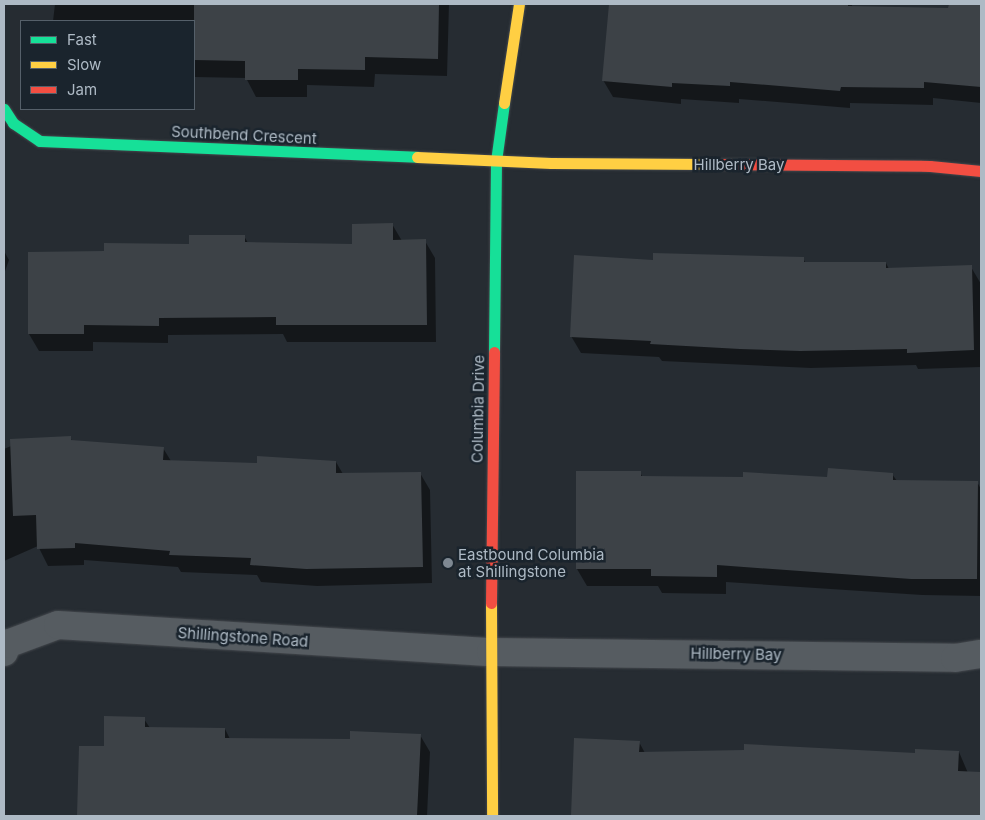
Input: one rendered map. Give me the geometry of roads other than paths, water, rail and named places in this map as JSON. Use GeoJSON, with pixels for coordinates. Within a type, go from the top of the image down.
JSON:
{"type":"FeatureCollection","features":[{"type":"Feature","properties":{"kind":"street","name":"Columbia Drive"},"geometry":{"type":"LineString","coordinates":[[492,816],[491,652],[496,161],[519,4]]}},
{"type":"Feature","properties":{"kind":"street","name":"Southbend Crescent"},"geometry":{"type":"LineString","coordinates":[[4,109],[13,123],[40,141],[496,161]]}},
{"type":"Feature","properties":{"kind":"street","name":"Hillberry Bay"},"geometry":{"type":"LineString","coordinates":[[496,161],[930,166],[981,171]]}},
{"type":"Feature","properties":{"kind":"street","name":"Shillingstone Road"},"geometry":{"type":"LineString","coordinates":[[4,652],[7,644],[58,625],[491,652]]}},
{"type":"Feature","properties":{"kind":"street","name":"Hillberry Bay"},"geometry":{"type":"LineString","coordinates":[[491,652],[955,658],[981,654]]}},
{"type":"Feature","properties":{"kind":"place","name":"Eastbound Columbia at Shillingstone"},"geometry":{"type":"Point","coordinates":[448,563]}}]}
